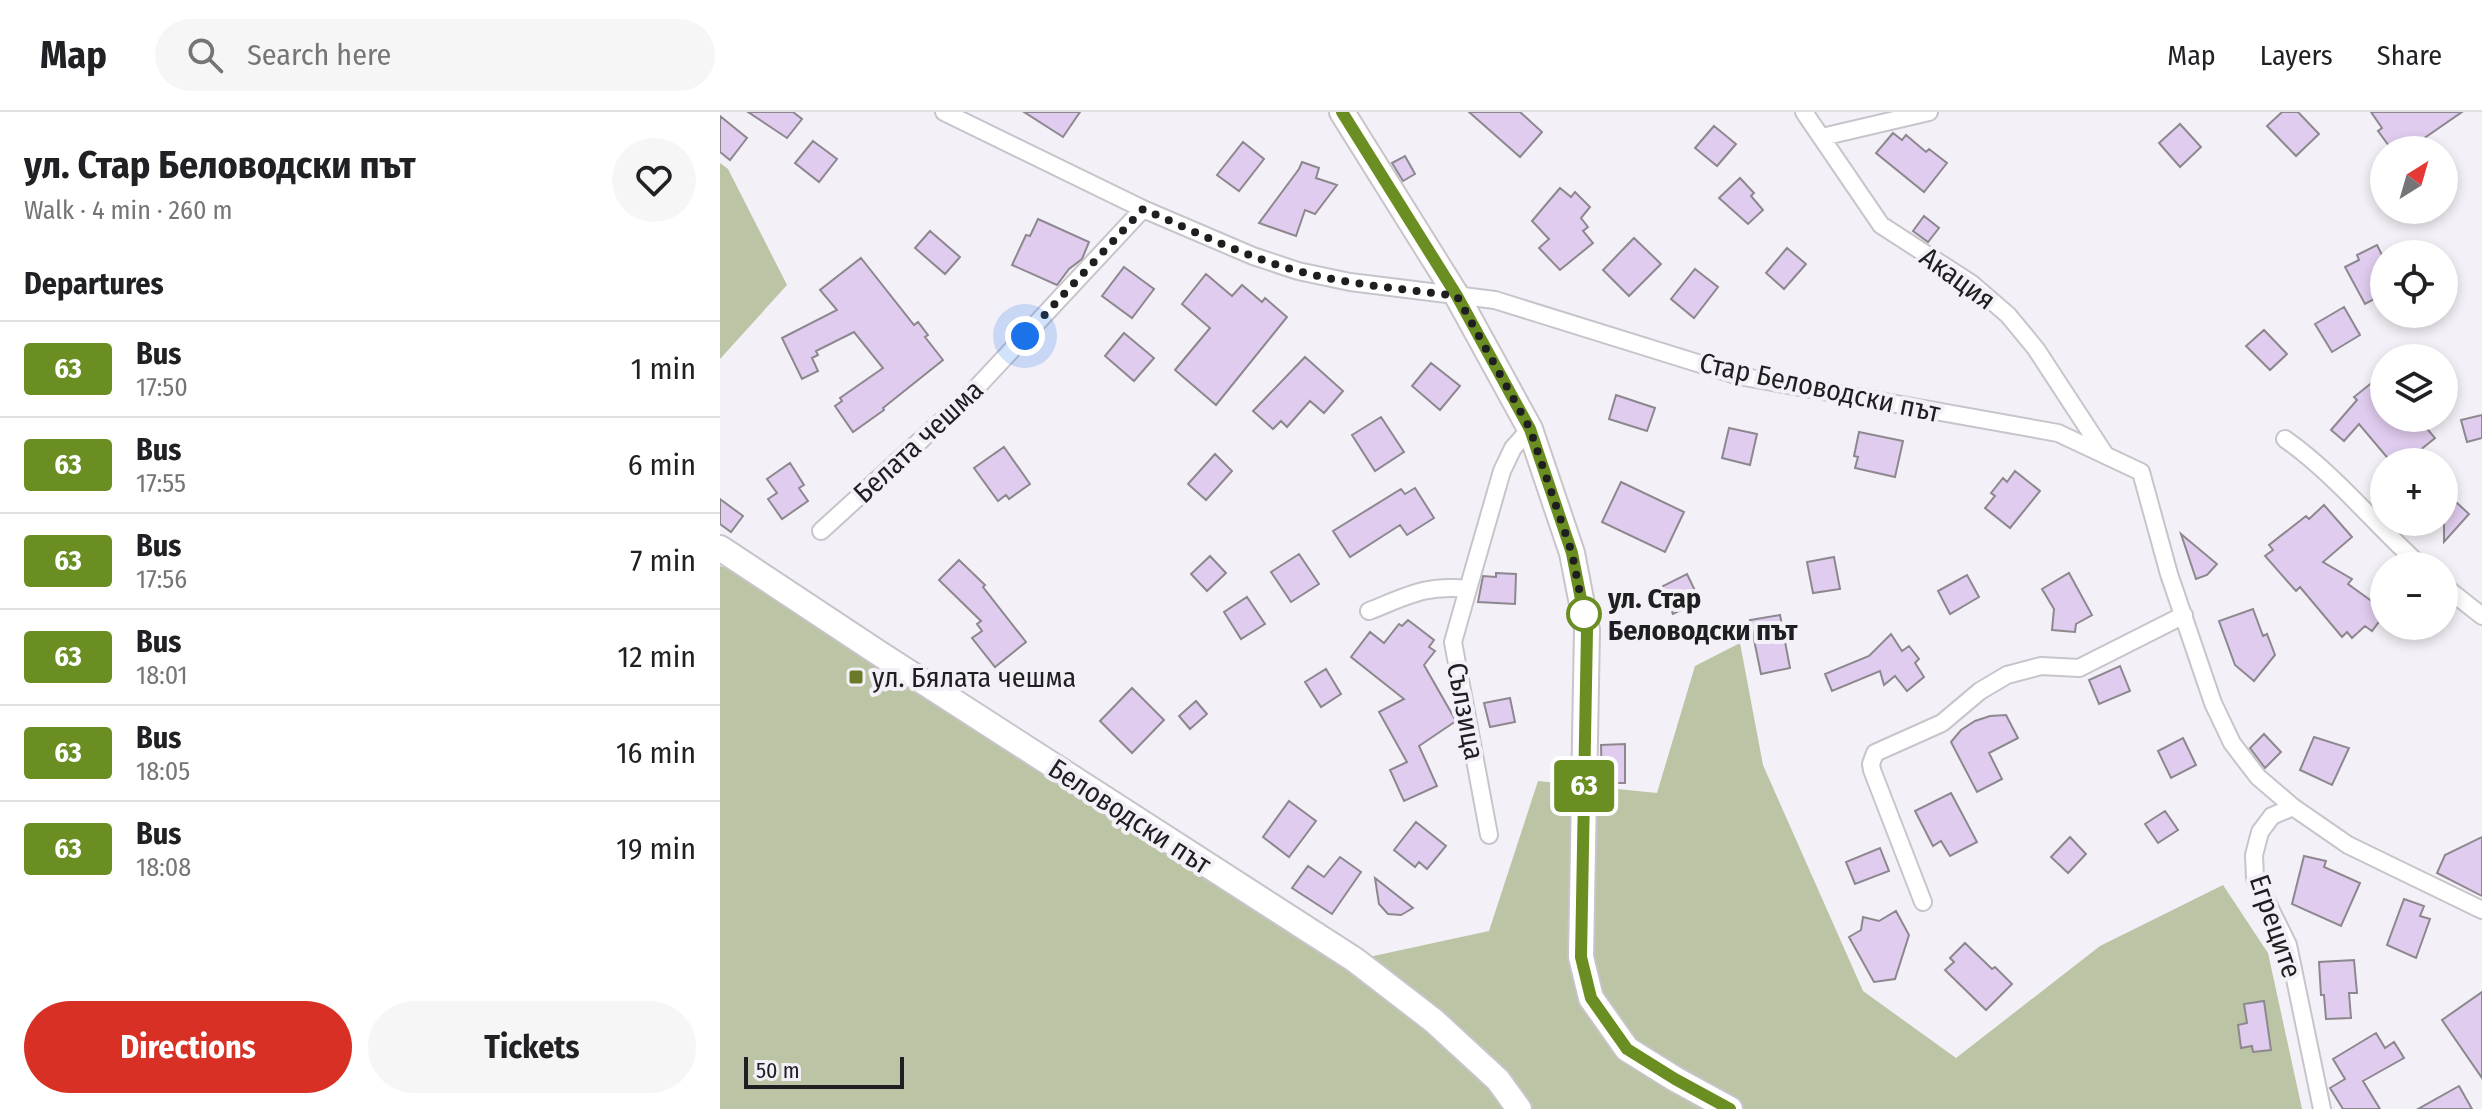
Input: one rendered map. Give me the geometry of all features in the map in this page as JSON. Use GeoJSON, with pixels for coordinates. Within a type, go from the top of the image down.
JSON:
{"type":"FeatureCollection","features":[{"type":"Feature","properties":{"kind":"street","name":"Стар Беловодски път"},"geometry":{"type":"LineString","coordinates":[[944,112],[1143,209],[1253,256],[1298,271],[1350,282],[1495,300],[1739,376],[2058,433],[2141,472],[2169,574],[2213,703],[2232,743],[2258,777],[2293,807],[2348,845],[2482,910]]}},
{"type":"Feature","properties":{"kind":"street"},"geometry":{"type":"LineString","coordinates":[[1342,112],[1457,296],[1530,429],[1572,553],[1587,630],[1581,957],[1591,998],[1627,1049],[1730,1109]]}},
{"type":"Feature","properties":{"kind":"street","name":"Акация"},"geometry":{"type":"LineString","coordinates":[[1804,112],[1881,225],[1972,284],[2008,315],[2036,349],[2104,453]]}},
{"type":"Feature","properties":{"kind":"street"},"geometry":{"type":"LineString","coordinates":[[1822,137],[1929,112]]}},
{"type":"Feature","properties":{"kind":"street","name":"Белата чешма"},"geometry":{"type":"LineString","coordinates":[[821,531],[966,399],[1143,209]]}},
{"type":"Feature","properties":{"kind":"street","name":"Сълзица"},"geometry":{"type":"LineString","coordinates":[[1489,835],[1453,642],[1502,471],[1513,448],[1530,429]]}},
{"type":"Feature","properties":{"kind":"street"},"geometry":{"type":"LineString","coordinates":[[2285,439],[2308,455],[2405,552]]}},
{"type":"Feature","properties":{"kind":"street","name":"Беловодски път"},"geometry":{"type":"LineString","coordinates":[[720,548],[1355,960],[1434,1021],[1498,1080],[1519,1109]]}},
{"type":"Feature","properties":{"kind":"street"},"geometry":{"type":"LineString","coordinates":[[1369,611],[1443,586],[1468,589]]}},
{"type":"Feature","properties":{"kind":"street"},"geometry":{"type":"LineString","coordinates":[[2458,597],[2482,616]]}},
{"type":"Feature","properties":{"kind":"street"},"geometry":{"type":"LineString","coordinates":[[1923,902],[1872,770],[1875,753],[1942,723],[1980,691],[2007,675],[2041,666],[2079,668],[2184,615]]}},
{"type":"Feature","properties":{"kind":"street","name":"Егреците"},"geometry":{"type":"LineString","coordinates":[[2293,807],[2272,816],[2260,832],[2254,855],[2255,878],[2288,945],[2322,1109]]}},
{"type":"Feature","properties":{"kind":"green space"},"geometry":{"type":"Polygon","coordinates":[[[720,163],[728,169],[787,285],[720,359],[720,163]]]}},
{"type":"Feature","properties":{"kind":"green space"},"geometry":{"type":"Polygon","coordinates":[[[720,566],[770,580],[1355,960],[1489,931],[1538,781],[1657,793],[1695,666],[1740,643],[1763,765],[1863,991],[1956,1058],[2100,946],[2223,885],[2268,953],[2302,1109],[720,1109],[720,566]]]}},
{"type":"Feature","properties":{"kind":"building"},"geometry":{"type":"Polygon","coordinates":[[[748,112],[793,112],[802,119],[787,138],[748,112]]]}},
{"type":"Feature","properties":{"kind":"building"},"geometry":{"type":"Polygon","coordinates":[[[1024,112],[1080,112],[1063,137],[1024,112]]]}},
{"type":"Feature","properties":{"kind":"building"},"geometry":{"type":"Polygon","coordinates":[[[1469,112],[1520,112],[1542,132],[1520,157],[1469,112]]]}},
{"type":"Feature","properties":{"kind":"building"},"geometry":{"type":"Polygon","coordinates":[[[2282,112],[2298,112],[2319,134],[2296,156],[2267,126],[2282,112]]]}},
{"type":"Feature","properties":{"kind":"building"},"geometry":{"type":"Polygon","coordinates":[[[2371,112],[2462,112],[2427,136],[2382,136],[2378,131],[2382,128],[2371,112]]]}},
{"type":"Feature","properties":{"kind":"building"},"geometry":{"type":"Polygon","coordinates":[[[720,116],[747,138],[730,160],[720,152],[720,116]]]}},
{"type":"Feature","properties":{"kind":"building"},"geometry":{"type":"Polygon","coordinates":[[[2180,124],[2201,147],[2180,167],[2159,143],[2180,124]]]}},
{"type":"Feature","properties":{"kind":"building"},"geometry":{"type":"Polygon","coordinates":[[[1714,126],[1736,144],[1717,166],[1695,148],[1714,126]]]}},
{"type":"Feature","properties":{"kind":"building"},"geometry":{"type":"Polygon","coordinates":[[[1893,133],[1902,140],[1906,135],[1926,152],[1929,149],[1947,163],[1924,192],[1876,153],[1893,133]]]}},
{"type":"Feature","properties":{"kind":"building"},"geometry":{"type":"Polygon","coordinates":[[[813,141],[837,159],[819,182],[795,163],[813,141]]]}},
{"type":"Feature","properties":{"kind":"building"},"geometry":{"type":"Polygon","coordinates":[[[1243,142],[1264,159],[1239,191],[1217,175],[1243,142]]]}},
{"type":"Feature","properties":{"kind":"building"},"geometry":{"type":"Polygon","coordinates":[[[1405,156],[1415,174],[1403,181],[1392,163],[1405,156]]]}},
{"type":"Feature","properties":{"kind":"building"},"geometry":{"type":"Polygon","coordinates":[[[1302,162],[1319,168],[1316,178],[1337,185],[1315,214],[1305,210],[1296,236],[1259,223],[1299,169],[1302,162]]]}},
{"type":"Feature","properties":{"kind":"building"},"geometry":{"type":"Polygon","coordinates":[[[1740,178],[1754,193],[1751,196],[1763,210],[1748,224],[1719,198],[1740,178]]]}},
{"type":"Feature","properties":{"kind":"building"},"geometry":{"type":"Polygon","coordinates":[[[1560,188],[1571,197],[1575,192],[1590,207],[1581,218],[1588,227],[1583,231],[1593,243],[1560,270],[1539,248],[1549,239],[1532,221],[1560,188]]]}},
{"type":"Feature","properties":{"kind":"building"},"geometry":{"type":"Polygon","coordinates":[[[1924,216],[1939,228],[1928,242],[1913,231],[1924,216]]]}},
{"type":"Feature","properties":{"kind":"building"},"geometry":{"type":"Polygon","coordinates":[[[1038,219],[1089,242],[1082,259],[1069,269],[1057,285],[1012,265],[1026,235],[1030,236],[1038,219]]]}},
{"type":"Feature","properties":{"kind":"building"},"geometry":{"type":"Polygon","coordinates":[[[930,231],[960,257],[945,274],[915,248],[930,231]]]}},
{"type":"Feature","properties":{"kind":"building"},"geometry":{"type":"Polygon","coordinates":[[[1634,238],[1661,264],[1629,296],[1603,270],[1634,238]]]}},
{"type":"Feature","properties":{"kind":"building"},"geometry":{"type":"Polygon","coordinates":[[[1787,248],[1806,264],[1784,289],[1766,273],[1787,248]]]}},
{"type":"Feature","properties":{"kind":"building"},"geometry":{"type":"Polygon","coordinates":[[[2370,248],[2370,301],[2365,304],[2345,267],[2359,260],[2357,255],[2370,248]]]}},
{"type":"Feature","properties":{"kind":"building"},"geometry":{"type":"Polygon","coordinates":[[[861,258],[914,325],[918,322],[943,360],[853,432],[835,406],[842,401],[840,398],[883,368],[854,332],[816,351],[818,355],[812,358],[818,371],[802,379],[782,338],[837,310],[820,290],[861,258]]]}},
{"type":"Feature","properties":{"kind":"building"},"geometry":{"type":"Polygon","coordinates":[[[1124,267],[1154,289],[1132,318],[1102,296],[1124,267]]]}},
{"type":"Feature","properties":{"kind":"building"},"geometry":{"type":"Polygon","coordinates":[[[1695,269],[1718,287],[1694,318],[1671,299],[1695,269]]]}},
{"type":"Feature","properties":{"kind":"building"},"geometry":{"type":"Polygon","coordinates":[[[1206,274],[1232,296],[1242,285],[1262,302],[1265,298],[1287,317],[1216,405],[1175,370],[1210,328],[1182,304],[1206,274]]]}},
{"type":"Feature","properties":{"kind":"building"},"geometry":{"type":"Polygon","coordinates":[[[2344,307],[2360,335],[2332,352],[2315,324],[2344,307]]]}},
{"type":"Feature","properties":{"kind":"building"},"geometry":{"type":"Polygon","coordinates":[[[2264,330],[2287,354],[2270,370],[2246,346],[2264,330]]]}},
{"type":"Feature","properties":{"kind":"building"},"geometry":{"type":"Polygon","coordinates":[[[1124,333],[1154,358],[1134,381],[1105,356],[1124,333]]]}},
{"type":"Feature","properties":{"kind":"building"},"geometry":{"type":"Polygon","coordinates":[[[1305,357],[1343,391],[1324,413],[1310,401],[1287,427],[1281,421],[1273,429],[1253,411],[1305,357]]]}},
{"type":"Feature","properties":{"kind":"building"},"geometry":{"type":"Polygon","coordinates":[[[1431,363],[1460,386],[1440,410],[1412,386],[1431,363]]]}},
{"type":"Feature","properties":{"kind":"building"},"geometry":{"type":"Polygon","coordinates":[[[2370,384],[2370,432],[2430,432],[2435,438],[2423,448],[2379,448],[2359,424],[2344,441],[2331,430],[2357,400],[2354,397],[2370,384]]]}},
{"type":"Feature","properties":{"kind":"building"},"geometry":{"type":"Polygon","coordinates":[[[1616,395],[1655,408],[1647,431],[1609,419],[1616,395]]]}},
{"type":"Feature","properties":{"kind":"building"},"geometry":{"type":"Polygon","coordinates":[[[2482,415],[2482,438],[2467,442],[2461,420],[2482,415]]]}},
{"type":"Feature","properties":{"kind":"building"},"geometry":{"type":"Polygon","coordinates":[[[1381,417],[1404,452],[1375,471],[1352,435],[1381,417]]]}},
{"type":"Feature","properties":{"kind":"building"},"geometry":{"type":"Polygon","coordinates":[[[1729,428],[1757,434],[1750,465],[1722,458],[1729,428]]]}},
{"type":"Feature","properties":{"kind":"building"},"geometry":{"type":"Polygon","coordinates":[[[1859,432],[1903,441],[1895,477],[1855,468],[1859,432]]]}},
{"type":"Feature","properties":{"kind":"building"},"geometry":{"type":"Polygon","coordinates":[[[1004,447],[1030,484],[1009,499],[1006,495],[998,501],[974,468],[1004,447]]]}},
{"type":"Feature","properties":{"kind":"building"},"geometry":{"type":"Polygon","coordinates":[[[1215,454],[1232,471],[1206,500],[1188,484],[1215,454]]]}},
{"type":"Feature","properties":{"kind":"building"},"geometry":{"type":"Polygon","coordinates":[[[790,463],[804,485],[799,488],[808,501],[782,519],[768,499],[777,493],[767,479],[790,463]]]}},
{"type":"Feature","properties":{"kind":"building"},"geometry":{"type":"Polygon","coordinates":[[[2015,471],[2040,491],[2010,528],[1985,508],[1995,496],[1991,493],[2003,478],[2007,482],[2015,471]]]}},
{"type":"Feature","properties":{"kind":"building"},"geometry":{"type":"Polygon","coordinates":[[[1621,482],[1684,512],[1665,552],[1602,522],[1621,482]]]}},
{"type":"Feature","properties":{"kind":"building"},"geometry":{"type":"Polygon","coordinates":[[[1415,488],[1434,518],[1407,535],[1400,525],[1350,557],[1333,531],[1401,489],[1405,494],[1415,488]]]}},
{"type":"Feature","properties":{"kind":"building"},"geometry":{"type":"Polygon","coordinates":[[[720,499],[743,516],[731,532],[720,524],[720,499]]]}},
{"type":"Feature","properties":{"kind":"building"},"geometry":{"type":"Polygon","coordinates":[[[2458,504],[2469,514],[2458,526],[2458,504]]]}},
{"type":"Feature","properties":{"kind":"building"},"geometry":{"type":"Polygon","coordinates":[[[2324,505],[2352,537],[2323,562],[2352,579],[2348,584],[2370,600],[2370,630],[2365,626],[2352,638],[2347,632],[2342,637],[2300,587],[2296,591],[2265,556],[2273,550],[2269,545],[2306,516],[2309,519],[2324,505]]]}},
{"type":"Feature","properties":{"kind":"building"},"geometry":{"type":"Polygon","coordinates":[[[2181,534],[2217,564],[2207,575],[2196,579],[2181,534]]]}},
{"type":"Feature","properties":{"kind":"building"},"geometry":{"type":"Polygon","coordinates":[[[1299,554],[1319,584],[1291,602],[1271,572],[1299,554]]]}},
{"type":"Feature","properties":{"kind":"building"},"geometry":{"type":"Polygon","coordinates":[[[1210,556],[1226,573],[1207,591],[1191,574],[1210,556]]]}},
{"type":"Feature","properties":{"kind":"building"},"geometry":{"type":"Polygon","coordinates":[[[1834,557],[1840,589],[1813,593],[1807,562],[1834,557]]]}},
{"type":"Feature","properties":{"kind":"building"},"geometry":{"type":"Polygon","coordinates":[[[959,560],[985,585],[983,587],[1026,642],[995,667],[972,638],[982,631],[977,624],[981,621],[939,580],[959,560]]]}},
{"type":"Feature","properties":{"kind":"building"},"geometry":{"type":"Polygon","coordinates":[[[1496,573],[1516,574],[1515,604],[1478,602],[1483,576],[1496,577],[1496,573]]]}},
{"type":"Feature","properties":{"kind":"building"},"geometry":{"type":"Polygon","coordinates":[[[2069,573],[2092,615],[2076,624],[2075,632],[2052,630],[2054,609],[2042,589],[2069,573]]]}},
{"type":"Feature","properties":{"kind":"building"},"geometry":{"type":"Polygon","coordinates":[[[1687,574],[1700,601],[1673,614],[1663,586],[1687,574]]]}},
{"type":"Feature","properties":{"kind":"building"},"geometry":{"type":"Polygon","coordinates":[[[1967,575],[1979,597],[1950,614],[1938,591],[1967,575]]]}},
{"type":"Feature","properties":{"kind":"building"},"geometry":{"type":"Polygon","coordinates":[[[1247,597],[1265,624],[1241,639],[1224,612],[1247,597]]]}},
{"type":"Feature","properties":{"kind":"building"},"geometry":{"type":"Polygon","coordinates":[[[2253,609],[2263,636],[2267,634],[2275,655],[2254,681],[2235,665],[2219,621],[2253,609]]]}},
{"type":"Feature","properties":{"kind":"building"},"geometry":{"type":"Polygon","coordinates":[[[1780,615],[1790,668],[1761,674],[1750,620],[1780,615]]]}},
{"type":"Feature","properties":{"kind":"building"},"geometry":{"type":"Polygon","coordinates":[[[1408,620],[1434,640],[1429,647],[1435,651],[1424,665],[1456,721],[1419,746],[1437,786],[1404,801],[1390,770],[1407,762],[1379,712],[1404,699],[1351,657],[1370,632],[1384,643],[1399,624],[1402,626],[1408,620]]]}},
{"type":"Feature","properties":{"kind":"building"},"geometry":{"type":"Polygon","coordinates":[[[1891,634],[1902,651],[1909,646],[1919,659],[1915,663],[1924,677],[1907,691],[1895,676],[1884,685],[1880,671],[1832,691],[1825,674],[1869,656],[1891,634]]]}},
{"type":"Feature","properties":{"kind":"building"},"geometry":{"type":"Polygon","coordinates":[[[2120,666],[2130,691],[2099,704],[2089,680],[2120,666]]]}},
{"type":"Feature","properties":{"kind":"building"},"geometry":{"type":"Polygon","coordinates":[[[1326,669],[1341,694],[1321,707],[1305,682],[1326,669]]]}},
{"type":"Feature","properties":{"kind":"building"},"geometry":{"type":"Polygon","coordinates":[[[1132,688],[1164,720],[1132,753],[1100,721],[1132,688]]]}},
{"type":"Feature","properties":{"kind":"building"},"geometry":{"type":"Polygon","coordinates":[[[1510,698],[1515,722],[1490,727],[1484,703],[1510,698]]]}},
{"type":"Feature","properties":{"kind":"building"},"geometry":{"type":"Polygon","coordinates":[[[1196,701],[1207,714],[1190,729],[1179,716],[1196,701]]]}},
{"type":"Feature","properties":{"kind":"building"},"geometry":{"type":"Polygon","coordinates":[[[2006,715],[2018,738],[1989,753],[2002,779],[1977,792],[1951,742],[1961,730],[1975,721],[2006,715]]]}},
{"type":"Feature","properties":{"kind":"building"},"geometry":{"type":"Polygon","coordinates":[[[2264,734],[2281,752],[2265,768],[2250,748],[2264,734]]]}},
{"type":"Feature","properties":{"kind":"building"},"geometry":{"type":"Polygon","coordinates":[[[2314,737],[2349,748],[2332,785],[2300,770],[2314,737]]]}},
{"type":"Feature","properties":{"kind":"building"},"geometry":{"type":"Polygon","coordinates":[[[2183,738],[2196,765],[2171,778],[2158,751],[2183,738]]]}},
{"type":"Feature","properties":{"kind":"building"},"geometry":{"type":"Polygon","coordinates":[[[1625,744],[1625,783],[1602,783],[1601,745],[1625,744]]]}},
{"type":"Feature","properties":{"kind":"building"},"geometry":{"type":"Polygon","coordinates":[[[1951,793],[1977,842],[1950,856],[1941,841],[1933,846],[1915,811],[1951,793]]]}},
{"type":"Feature","properties":{"kind":"building"},"geometry":{"type":"Polygon","coordinates":[[[1289,801],[1316,821],[1289,857],[1263,837],[1289,801]]]}},
{"type":"Feature","properties":{"kind":"building"},"geometry":{"type":"Polygon","coordinates":[[[2165,811],[2178,830],[2158,843],[2145,824],[2165,811]]]}},
{"type":"Feature","properties":{"kind":"building"},"geometry":{"type":"Polygon","coordinates":[[[1416,822],[1446,846],[1427,869],[1419,862],[1415,867],[1394,850],[1416,822]]]}},
{"type":"Feature","properties":{"kind":"building"},"geometry":{"type":"Polygon","coordinates":[[[2070,837],[2086,854],[2068,873],[2051,857],[2070,837]]]}},
{"type":"Feature","properties":{"kind":"building"},"geometry":{"type":"Polygon","coordinates":[[[2482,837],[2482,896],[2437,873],[2445,855],[2482,837]]]}},
{"type":"Feature","properties":{"kind":"building"},"geometry":{"type":"Polygon","coordinates":[[[1880,848],[1889,871],[1855,884],[1846,862],[1880,848]]]}},
{"type":"Feature","properties":{"kind":"building"},"geometry":{"type":"Polygon","coordinates":[[[2304,856],[2326,861],[2324,867],[2360,883],[2341,926],[2292,904],[2304,856]]]}},
{"type":"Feature","properties":{"kind":"building"},"geometry":{"type":"Polygon","coordinates":[[[1340,857],[1361,872],[1332,914],[1292,888],[1308,866],[1324,877],[1340,857]]]}},
{"type":"Feature","properties":{"kind":"building"},"geometry":{"type":"Polygon","coordinates":[[[1375,878],[1413,908],[1401,915],[1388,914],[1379,904],[1375,878]]]}},
{"type":"Feature","properties":{"kind":"building"},"geometry":{"type":"Polygon","coordinates":[[[2404,899],[2424,906],[2420,916],[2430,919],[2416,958],[2387,945],[2404,899]]]}},
{"type":"Feature","properties":{"kind":"building"},"geometry":{"type":"Polygon","coordinates":[[[1896,911],[1909,935],[1895,979],[1874,982],[1849,937],[1861,930],[1863,917],[1879,921],[1896,911]]]}},
{"type":"Feature","properties":{"kind":"building"},"geometry":{"type":"Polygon","coordinates":[[[1965,943],[2012,984],[1986,1010],[1945,970],[1954,962],[1950,958],[1965,943]]]}},
{"type":"Feature","properties":{"kind":"building"},"geometry":{"type":"Polygon","coordinates":[[[2354,960],[2357,993],[2349,993],[2351,1018],[2326,1019],[2319,962],[2354,960]]]}},
{"type":"Feature","properties":{"kind":"building"},"geometry":{"type":"Polygon","coordinates":[[[2482,992],[2482,1078],[2442,1020],[2482,992]]]}},
{"type":"Feature","properties":{"kind":"building"},"geometry":{"type":"Polygon","coordinates":[[[2264,1001],[2271,1050],[2253,1052],[2252,1046],[2241,1048],[2238,1025],[2247,1023],[2244,1004],[2264,1001]]]}},
{"type":"Feature","properties":{"kind":"building"},"geometry":{"type":"Polygon","coordinates":[[[2376,1033],[2385,1048],[2394,1042],[2404,1058],[2363,1081],[2380,1109],[2343,1109],[2330,1088],[2345,1079],[2333,1059],[2376,1033]]]}},
{"type":"Feature","properties":{"kind":"building"},"geometry":{"type":"Polygon","coordinates":[[[2459,1086],[2472,1109],[2418,1109],[2459,1086]]]}},
{"type":"Feature","properties":{"kind":"bus line","name":"63"},"geometry":{"type":"LineString","coordinates":[[1342,112],[1457,296],[1530,429],[1572,553],[1587,630],[1581,957],[1591,998],[1627,1049],[1730,1109]]}},
{"type":"Feature","properties":{"kind":"place","name":"ул. Стар Беловодски път"},"geometry":{"type":"Point","coordinates":[1584,614]}},
{"type":"Feature","properties":{"kind":"place","name":"ул. Бялата чешма"},"geometry":{"type":"Point","coordinates":[856,677]}},
{"type":"Feature","properties":{"kind":"route"},"geometry":{"type":"LineString","coordinates":[[1025,336],[1143,209],[1253,256],[1298,271],[1350,282],[1457,296],[1530,429],[1572,553],[1584,614]]}}]}
